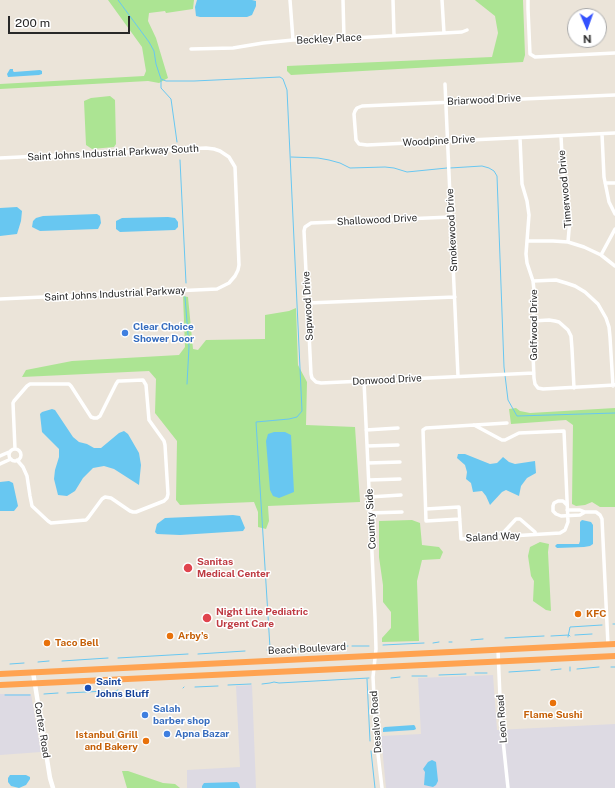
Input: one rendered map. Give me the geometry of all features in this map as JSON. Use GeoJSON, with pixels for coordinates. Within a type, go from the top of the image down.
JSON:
{"type":"FeatureCollection","features":[{"type":"Feature","properties":{"kind":"highway","name":"Beach Boulevard"},"geometry":{"type":"LineString","coordinates":[[0,674],[612,644]]}},
{"type":"Feature","properties":{"kind":"highway"},"geometry":{"type":"LineString","coordinates":[[0,685],[615,656]]}},
{"type":"Feature","properties":{"kind":"highway"},"geometry":{"type":"LineString","coordinates":[[192,676],[193,665]]}},
{"type":"Feature","properties":{"kind":"street"},"geometry":{"type":"LineString","coordinates":[[290,0],[293,40]]}},
{"type":"Feature","properties":{"kind":"street"},"geometry":{"type":"LineString","coordinates":[[343,0],[344,38]]}},
{"type":"Feature","properties":{"kind":"street"},"geometry":{"type":"LineString","coordinates":[[393,0],[394,35]]}},
{"type":"Feature","properties":{"kind":"street"},"geometry":{"type":"LineString","coordinates":[[442,0],[444,33]]}},
{"type":"Feature","properties":{"kind":"street"},"geometry":{"type":"LineString","coordinates":[[528,0],[530,54],[535,57],[615,53]]}},
{"type":"Feature","properties":{"kind":"street","name":"Beckley Place"},"geometry":{"type":"LineString","coordinates":[[191,49],[232,48],[293,40],[462,32],[466,30]]}},
{"type":"Feature","properties":{"kind":"street","name":"Smokewood Drive"},"geometry":{"type":"LineString","coordinates":[[445,84],[458,376]]}},
{"type":"Feature","properties":{"kind":"street","name":"Briarwood Drive"},"geometry":{"type":"LineString","coordinates":[[359,144],[356,140],[355,111],[357,108],[362,106],[615,95]]}},
{"type":"Feature","properties":{"kind":"street","name":"Woodpine Drive"},"geometry":{"type":"LineString","coordinates":[[359,144],[367,145],[615,133]]}},
{"type":"Feature","properties":{"kind":"street"},"geometry":{"type":"LineString","coordinates":[[602,134],[604,177],[609,202],[615,214]]}},
{"type":"Feature","properties":{"kind":"street","name":"Timerwood Drive"},"geometry":{"type":"LineString","coordinates":[[561,136],[563,175],[568,198],[570,218],[568,242]]}},
{"type":"Feature","properties":{"kind":"street","name":"Golfwood Drive"},"geometry":{"type":"LineString","coordinates":[[520,138],[522,184],[529,215],[526,254],[527,263],[533,281],[535,299],[532,330],[535,384],[538,388],[543,389],[614,386]]}},
{"type":"Feature","properties":{"kind":"street","name":"Saint Johns Industrial Parkway South"},"geometry":{"type":"LineString","coordinates":[[0,158],[206,148],[220,150],[226,154],[232,162],[236,173],[239,265],[235,276],[229,283]]}},
{"type":"Feature","properties":{"kind":"street"},"geometry":{"type":"LineString","coordinates":[[605,183],[615,183]]}},
{"type":"Feature","properties":{"kind":"street","name":"Shallowood Drive"},"geometry":{"type":"LineString","coordinates":[[305,227],[311,223],[451,217]]}},
{"type":"Feature","properties":{"kind":"street","name":"Sapwood Drive"},"geometry":{"type":"LineString","coordinates":[[305,227],[311,374],[312,378],[316,382]]}},
{"type":"Feature","properties":{"kind":"street"},"geometry":{"type":"LineString","coordinates":[[601,255],[615,229]]}},
{"type":"Feature","properties":{"kind":"street"},"geometry":{"type":"LineString","coordinates":[[527,241],[568,242],[584,247],[601,255],[615,266]]}},
{"type":"Feature","properties":{"kind":"street"},"geometry":{"type":"LineString","coordinates":[[533,281],[556,280],[575,286],[585,292],[598,304],[609,327],[614,386]]}},
{"type":"Feature","properties":{"kind":"street","name":"Saint Johns Industrial Parkway"},"geometry":{"type":"LineString","coordinates":[[0,299],[210,289],[221,288],[229,283]]}},
{"type":"Feature","properties":{"kind":"street"},"geometry":{"type":"LineString","coordinates":[[308,303],[455,297]]}},
{"type":"Feature","properties":{"kind":"street"},"geometry":{"type":"LineString","coordinates":[[533,321],[549,320],[559,322],[568,330],[571,336],[574,388]]}},
{"type":"Feature","properties":{"kind":"street","name":"Donwood Drive"},"geometry":{"type":"LineString","coordinates":[[316,382],[321,383],[534,373]]}},
{"type":"Feature","properties":{"kind":"street"},"geometry":{"type":"LineString","coordinates":[[0,464],[11,459],[18,460],[27,476],[32,506],[51,523],[86,520],[105,497],[111,498],[132,512],[136,512],[164,501],[167,498],[165,445],[164,441],[149,420],[146,384],[143,380],[118,381],[100,416],[97,418],[91,417],[69,384],[30,384],[13,404],[15,449]]}},
{"type":"Feature","properties":{"kind":"street","name":"Country Side"},"geometry":{"type":"LineString","coordinates":[[364,381],[375,617],[375,656]]}},
{"type":"Feature","properties":{"kind":"street"},"geometry":{"type":"LineString","coordinates":[[460,520],[426,521],[423,430],[426,428],[507,423]]}},
{"type":"Feature","properties":{"kind":"street"},"geometry":{"type":"LineString","coordinates":[[474,425],[502,440],[519,433],[564,431],[568,516]]}},
{"type":"Feature","properties":{"kind":"street"},"geometry":{"type":"LineString","coordinates":[[366,430],[398,428]]}},
{"type":"Feature","properties":{"kind":"street"},"geometry":{"type":"LineString","coordinates":[[367,446],[398,445]]}},
{"type":"Feature","properties":{"kind":"street"},"geometry":{"type":"LineString","coordinates":[[0,456],[15,449]]}},
{"type":"Feature","properties":{"kind":"street"},"geometry":{"type":"LineString","coordinates":[[15,449],[20,453],[18,460]]}},
{"type":"Feature","properties":{"kind":"street"},"geometry":{"type":"LineString","coordinates":[[9,452],[11,459]]}},
{"type":"Feature","properties":{"kind":"street"},"geometry":{"type":"LineString","coordinates":[[368,463],[400,462]]}},
{"type":"Feature","properties":{"kind":"street"},"geometry":{"type":"LineString","coordinates":[[369,480],[400,479]]}},
{"type":"Feature","properties":{"kind":"street"},"geometry":{"type":"LineString","coordinates":[[370,497],[401,495]]}},
{"type":"Feature","properties":{"kind":"street"},"geometry":{"type":"LineString","coordinates":[[567,505],[558,501],[554,503],[552,508],[554,513],[561,516],[580,515],[585,512]]}},
{"type":"Feature","properties":{"kind":"street","name":"Saland Way"},"geometry":{"type":"LineString","coordinates":[[426,509],[459,507],[461,539],[560,533],[563,532],[567,524],[568,516]]}},
{"type":"Feature","properties":{"kind":"street"},"geometry":{"type":"LineString","coordinates":[[567,510],[596,512],[602,519],[612,644]]}},
{"type":"Feature","properties":{"kind":"street"},"geometry":{"type":"LineString","coordinates":[[370,513],[402,512]]}},
{"type":"Feature","properties":{"kind":"street"},"geometry":{"type":"LineString","coordinates":[[502,536],[503,533],[516,520],[520,519],[535,532],[535,534]]}},
{"type":"Feature","properties":{"kind":"street","name":"Leon Road"},"geometry":{"type":"LineString","coordinates":[[498,650],[501,721],[508,788]]}},
{"type":"Feature","properties":{"kind":"street","name":"Desalvo Road"},"geometry":{"type":"LineString","coordinates":[[375,656],[373,677],[376,737],[382,788]]}},
{"type":"Feature","properties":{"kind":"street","name":"Cortez Road"},"geometry":{"type":"LineString","coordinates":[[33,672],[50,778],[53,788]]}},
{"type":"Feature","properties":{"kind":"shaded area"},"geometry":{"type":"Polygon","coordinates":[[[493,675],[497,730],[615,724],[615,788],[386,788],[381,736],[421,734],[418,678],[493,675]]]}},
{"type":"Feature","properties":{"kind":"shaded area"},"geometry":{"type":"Polygon","coordinates":[[[252,685],[256,788],[187,788],[187,770],[240,767],[236,686],[252,685]]]}},
{"type":"Feature","properties":{"kind":"shaded area"},"geometry":{"type":"Polygon","coordinates":[[[0,694],[31,694],[41,752],[0,755],[0,694]]]}},
{"type":"Feature","properties":{"kind":"green space"},"geometry":{"type":"Polygon","coordinates":[[[108,0],[194,0],[193,9],[166,13],[165,11],[149,13],[148,21],[156,38],[168,78],[159,83],[148,81],[0,89],[0,84],[144,76],[146,71],[142,47],[108,0]]]}},
{"type":"Feature","properties":{"kind":"green space"},"geometry":{"type":"Polygon","coordinates":[[[475,0],[523,0],[525,55],[523,62],[291,75],[287,71],[287,66],[492,57],[498,33],[495,16],[475,0]]]}},
{"type":"Feature","properties":{"kind":"green space"},"geometry":{"type":"Polygon","coordinates":[[[110,96],[115,100],[116,144],[114,147],[92,149],[86,145],[84,101],[91,98],[110,96]]]}},
{"type":"Feature","properties":{"kind":"green space"},"geometry":{"type":"Polygon","coordinates":[[[183,296],[188,297],[193,349],[198,350],[206,340],[265,339],[265,315],[289,311],[296,308],[298,365],[307,382],[306,425],[355,427],[360,502],[268,506],[269,521],[266,529],[258,527],[258,512],[254,502],[180,505],[176,500],[177,441],[155,413],[156,379],[149,371],[22,377],[26,370],[72,361],[179,355],[185,347],[183,296]]]}},
{"type":"Feature","properties":{"kind":"green space"},"geometry":{"type":"Polygon","coordinates":[[[516,408],[520,411],[530,413],[615,408],[615,507],[600,507],[592,502],[585,505],[576,506],[572,504],[573,425],[566,420],[511,424],[509,409],[516,408]]]}},
{"type":"Feature","properties":{"kind":"green space"},"geometry":{"type":"Polygon","coordinates":[[[412,520],[420,523],[422,545],[439,547],[443,552],[440,559],[422,560],[417,581],[419,641],[382,642],[382,638],[391,628],[391,612],[383,602],[383,585],[379,557],[379,521],[412,520]]]}},
{"type":"Feature","properties":{"kind":"green space"},"geometry":{"type":"Polygon","coordinates":[[[540,542],[549,544],[548,552],[551,611],[546,610],[533,601],[534,581],[531,576],[528,556],[530,547],[540,542]]]}},
{"type":"Feature","properties":{"kind":"green space"},"geometry":{"type":"Polygon","coordinates":[[[122,771],[128,771],[163,783],[175,784],[180,788],[127,788],[122,771]]]}},
{"type":"Feature","properties":{"kind":"water"},"geometry":{"type":"Polygon","coordinates":[[[197,0],[252,0],[256,1],[256,6],[252,15],[247,17],[200,17],[196,16],[195,7],[197,0]]]}},
{"type":"Feature","properties":{"kind":"water"},"geometry":{"type":"Polygon","coordinates":[[[10,69],[13,69],[14,72],[40,70],[42,71],[42,74],[8,77],[7,74],[10,69]]]}},
{"type":"Feature","properties":{"kind":"water"},"geometry":{"type":"Polygon","coordinates":[[[17,207],[22,211],[17,234],[0,236],[0,208],[17,207]]]}},
{"type":"Feature","properties":{"kind":"water"},"geometry":{"type":"Polygon","coordinates":[[[97,214],[100,216],[101,223],[98,229],[40,231],[32,227],[33,221],[36,218],[43,216],[97,214]]]}},
{"type":"Feature","properties":{"kind":"water"},"geometry":{"type":"Polygon","coordinates":[[[122,218],[175,218],[178,222],[178,227],[175,230],[120,232],[116,229],[116,221],[122,218]]]}},
{"type":"Feature","properties":{"kind":"water"},"geometry":{"type":"Polygon","coordinates":[[[52,409],[55,410],[73,437],[79,442],[94,448],[101,448],[119,433],[124,431],[128,434],[139,453],[141,465],[139,485],[114,469],[104,466],[93,468],[83,478],[75,491],[67,496],[58,495],[54,479],[59,457],[59,449],[42,432],[40,414],[52,409]]]}},
{"type":"Feature","properties":{"kind":"water"},"geometry":{"type":"Polygon","coordinates":[[[274,432],[285,432],[291,435],[294,492],[279,498],[273,496],[270,490],[266,441],[268,434],[274,432]]]}},
{"type":"Feature","properties":{"kind":"water"},"geometry":{"type":"Polygon","coordinates":[[[458,454],[465,454],[490,464],[497,463],[503,457],[509,462],[515,464],[535,461],[536,473],[527,478],[521,486],[519,496],[506,490],[502,492],[490,505],[482,491],[473,492],[471,483],[466,479],[467,472],[465,465],[457,458],[458,454]]]}},
{"type":"Feature","properties":{"kind":"water"},"geometry":{"type":"Polygon","coordinates":[[[9,481],[13,483],[18,506],[14,511],[0,511],[0,482],[9,481]]]}},
{"type":"Feature","properties":{"kind":"water"},"geometry":{"type":"Polygon","coordinates":[[[240,516],[245,528],[243,531],[180,535],[157,534],[155,532],[157,524],[165,518],[240,516]]]}},
{"type":"Feature","properties":{"kind":"water"},"geometry":{"type":"Polygon","coordinates":[[[582,520],[591,522],[593,525],[593,544],[584,547],[557,548],[555,546],[557,544],[579,544],[580,522],[582,520]]]}},
{"type":"Feature","properties":{"kind":"water"},"geometry":{"type":"Polygon","coordinates":[[[414,725],[416,729],[414,730],[383,732],[383,728],[385,727],[414,725]]]}},
{"type":"Feature","properties":{"kind":"water"},"geometry":{"type":"Polygon","coordinates":[[[432,760],[436,762],[438,781],[433,787],[424,785],[425,772],[423,769],[428,762],[432,760]]]}},
{"type":"Feature","properties":{"kind":"water"},"geometry":{"type":"Polygon","coordinates":[[[10,775],[26,775],[30,777],[30,779],[26,785],[19,788],[11,786],[8,782],[10,775]]]}},
{"type":"Feature","properties":{"kind":"water"},"geometry":{"type":"Polygon","coordinates":[[[237,782],[240,788],[202,788],[204,783],[237,782]]]}},
{"type":"Feature","properties":{"kind":"waterway"},"geometry":{"type":"LineString","coordinates":[[118,0],[154,51],[156,64],[161,79],[166,81],[194,81],[280,77],[283,79],[287,90],[302,411],[297,417],[289,419],[256,422],[270,648],[272,652]]}},
{"type":"Feature","properties":{"kind":"waterway"},"geometry":{"type":"LineString","coordinates":[[161,80],[161,88],[171,99],[177,142]]}},
{"type":"Feature","properties":{"kind":"waterway"},"geometry":{"type":"LineString","coordinates":[[291,157],[329,160],[350,168],[385,167],[407,172],[447,168]]}},
{"type":"Feature","properties":{"kind":"waterway"},"geometry":{"type":"LineString","coordinates":[[180,160],[186,283]]}},
{"type":"Feature","properties":{"kind":"waterway"},"geometry":{"type":"LineString","coordinates":[[450,168],[482,166],[494,171],[497,176],[504,367],[508,400],[517,416],[615,413]]}},
{"type":"Feature","properties":{"kind":"waterway"},"geometry":{"type":"LineString","coordinates":[[185,297],[189,347],[187,384]]}},
{"type":"Feature","properties":{"kind":"waterway"},"geometry":{"type":"LineString","coordinates":[[568,637],[570,627],[602,625]]}},
{"type":"Feature","properties":{"kind":"waterway"},"geometry":{"type":"LineString","coordinates":[[575,635],[592,634]]}},
{"type":"Feature","properties":{"kind":"waterway"},"geometry":{"type":"LineString","coordinates":[[505,638],[544,636]]}},
{"type":"Feature","properties":{"kind":"waterway"},"geometry":{"type":"LineString","coordinates":[[551,636],[570,636]]}},
{"type":"Feature","properties":{"kind":"waterway"},"geometry":{"type":"LineString","coordinates":[[471,640],[483,639]]}},
{"type":"Feature","properties":{"kind":"waterway"},"geometry":{"type":"LineString","coordinates":[[433,643],[439,642]]}},
{"type":"Feature","properties":{"kind":"waterway"},"geometry":{"type":"LineString","coordinates":[[383,645],[424,643]]}},
{"type":"Feature","properties":{"kind":"waterway"},"geometry":{"type":"LineString","coordinates":[[322,648],[348,646]]}},
{"type":"Feature","properties":{"kind":"waterway"},"geometry":{"type":"LineString","coordinates":[[352,646],[369,646]]}},
{"type":"Feature","properties":{"kind":"waterway"},"geometry":{"type":"LineString","coordinates":[[280,649],[305,649]]}},
{"type":"Feature","properties":{"kind":"waterway"},"geometry":{"type":"LineString","coordinates":[[267,650],[273,650]]}},
{"type":"Feature","properties":{"kind":"waterway"},"geometry":{"type":"LineString","coordinates":[[198,654],[245,651]]}},
{"type":"Feature","properties":{"kind":"waterway"},"geometry":{"type":"LineString","coordinates":[[118,658],[188,654]]}},
{"type":"Feature","properties":{"kind":"waterway"},"geometry":{"type":"LineString","coordinates":[[62,661],[108,658]]}},
{"type":"Feature","properties":{"kind":"waterway"},"geometry":{"type":"LineString","coordinates":[[38,662],[49,661]]}},
{"type":"Feature","properties":{"kind":"waterway"},"geometry":{"type":"LineString","coordinates":[[10,664],[24,663]]}},
{"type":"Feature","properties":{"kind":"waterway"},"geometry":{"type":"LineString","coordinates":[[577,669],[599,667]]}},
{"type":"Feature","properties":{"kind":"waterway"},"geometry":{"type":"LineString","coordinates":[[551,670],[561,669]]}},
{"type":"Feature","properties":{"kind":"waterway"},"geometry":{"type":"LineString","coordinates":[[509,672],[540,670]]}},
{"type":"Feature","properties":{"kind":"waterway"},"geometry":{"type":"LineString","coordinates":[[475,673],[487,673]]}},
{"type":"Feature","properties":{"kind":"waterway"},"geometry":{"type":"LineString","coordinates":[[439,675],[466,674]]}},
{"type":"Feature","properties":{"kind":"waterway"},"geometry":{"type":"LineString","coordinates":[[412,676],[427,676]]}},
{"type":"Feature","properties":{"kind":"waterway"},"geometry":{"type":"LineString","coordinates":[[391,678],[400,677]]}},
{"type":"Feature","properties":{"kind":"waterway"},"geometry":{"type":"LineString","coordinates":[[262,684],[274,682],[279,683],[369,678]]}},
{"type":"Feature","properties":{"kind":"waterway"},"geometry":{"type":"LineString","coordinates":[[367,679],[370,741]]}},
{"type":"Feature","properties":{"kind":"waterway"},"geometry":{"type":"LineString","coordinates":[[228,685],[251,684]]}},
{"type":"Feature","properties":{"kind":"waterway"},"geometry":{"type":"LineString","coordinates":[[195,687],[218,686]]}},
{"type":"Feature","properties":{"kind":"waterway"},"geometry":{"type":"LineString","coordinates":[[126,690],[136,690]]}},
{"type":"Feature","properties":{"kind":"waterway"},"geometry":{"type":"LineString","coordinates":[[67,693],[106,691]]}},
{"type":"Feature","properties":{"kind":"waterway"},"geometry":{"type":"LineString","coordinates":[[44,694],[58,693]]}},
{"type":"Feature","properties":{"kind":"waterway"},"geometry":{"type":"LineString","coordinates":[[5,695],[30,695]]}},
{"type":"Feature","properties":{"kind":"waterway"},"geometry":{"type":"LineString","coordinates":[[371,751],[375,788]]}},
{"type":"Feature","properties":{"kind":"place","name":"Clear Choice Shower Door"},"geometry":{"type":"Point","coordinates":[125,333]}},
{"type":"Feature","properties":{"kind":"place","name":"Sanitas Medical Center"},"geometry":{"type":"Point","coordinates":[188,568]}},
{"type":"Feature","properties":{"kind":"place","name":"KFC"},"geometry":{"type":"Point","coordinates":[578,614]}},
{"type":"Feature","properties":{"kind":"place","name":"Night Lite Pediatric Urgent Care"},"geometry":{"type":"Point","coordinates":[207,618]}},
{"type":"Feature","properties":{"kind":"place","name":"Arby's"},"geometry":{"type":"Point","coordinates":[170,636]}},
{"type":"Feature","properties":{"kind":"place","name":"Taco Bell"},"geometry":{"type":"Point","coordinates":[47,643]}},
{"type":"Feature","properties":{"kind":"place","name":"Saint Johns Bluff"},"geometry":{"type":"Point","coordinates":[88,688]}},
{"type":"Feature","properties":{"kind":"place","name":"Flame Sushi"},"geometry":{"type":"Point","coordinates":[553,703]}},
{"type":"Feature","properties":{"kind":"place","name":"Salah barber shop"},"geometry":{"type":"Point","coordinates":[145,715]}},
{"type":"Feature","properties":{"kind":"place","name":"Apna Bazar"},"geometry":{"type":"Point","coordinates":[167,734]}},
{"type":"Feature","properties":{"kind":"place","name":"Istanbul Grill and Bakery"},"geometry":{"type":"Point","coordinates":[146,741]}}]}
